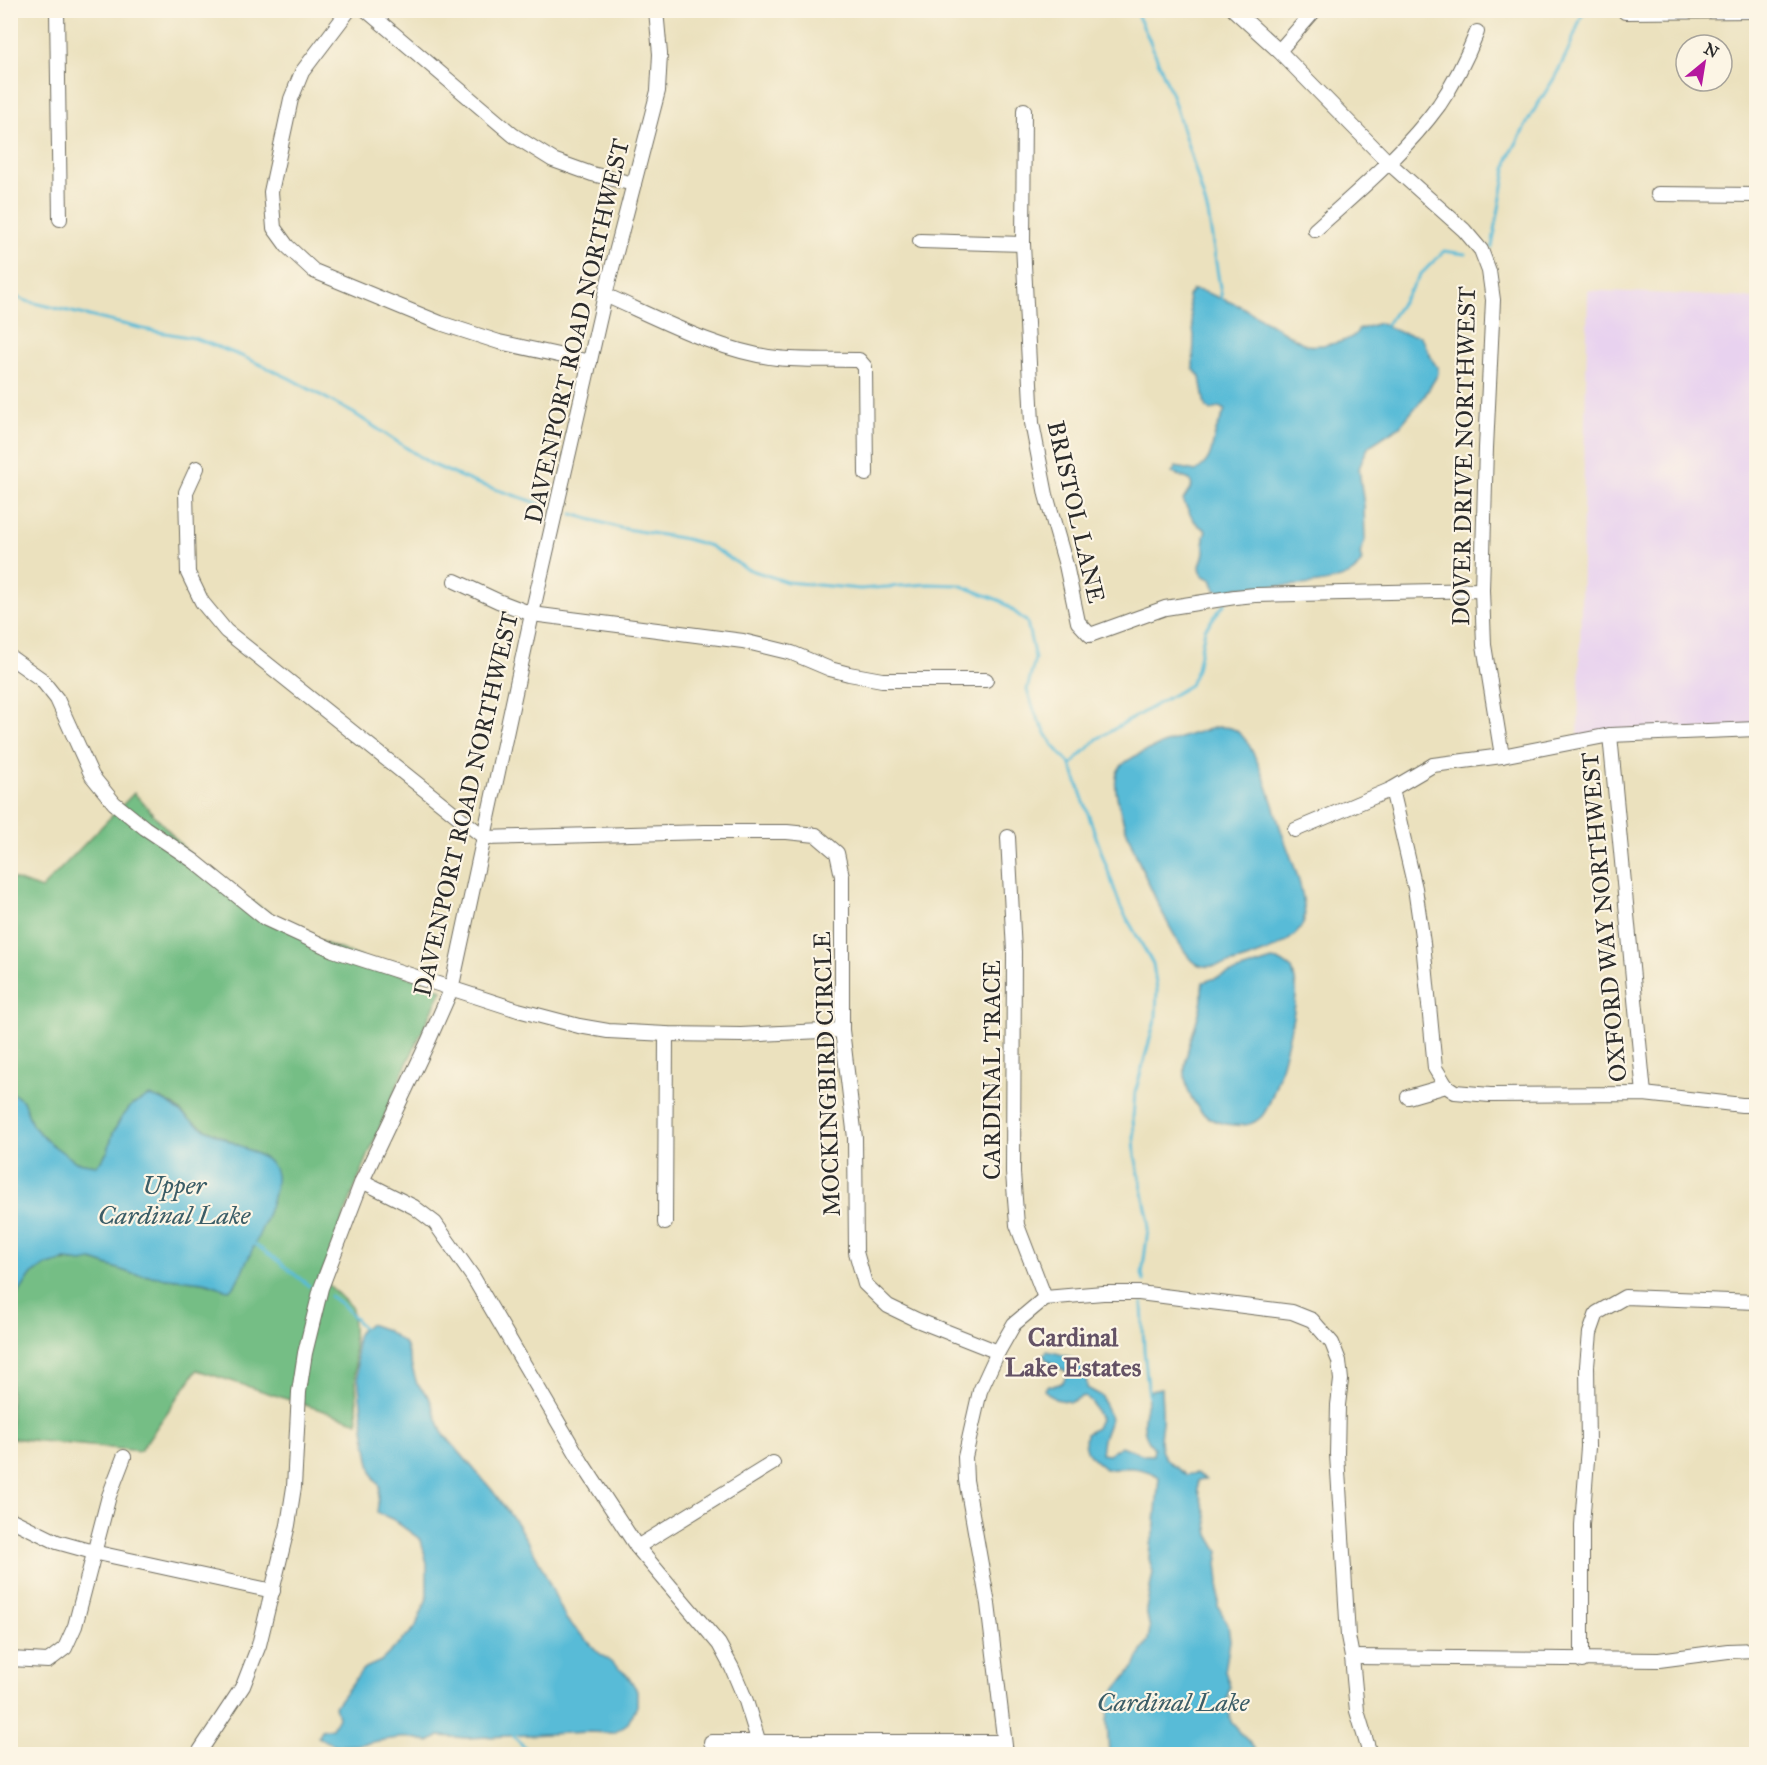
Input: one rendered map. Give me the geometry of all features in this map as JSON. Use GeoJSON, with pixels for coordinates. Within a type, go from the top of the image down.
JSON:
{"type":"FeatureCollection","features":[{"type":"Feature","properties":{"kind":"street"},"geometry":{"type":"LineString","coordinates":[[57,10],[60,219]]}},
{"type":"Feature","properties":{"kind":"street"},"geometry":{"type":"LineString","coordinates":[[349,10],[302,72],[291,99],[270,192],[274,228],[287,246],[314,271],[440,323],[499,342],[590,362]]}},
{"type":"Feature","properties":{"kind":"street"},"geometry":{"type":"LineString","coordinates":[[366,10],[513,135],[553,160],[592,174],[634,184]]}},
{"type":"Feature","properties":{"kind":"street","name":"DAVENPORT ROAD NORTHWEST"},"geometry":{"type":"LineString","coordinates":[[198,1755],[243,1686],[259,1645],[273,1591],[294,1487],[297,1414],[305,1353],[321,1288],[362,1181],[451,990],[532,614],[605,295],[658,91],[660,54],[656,10]]}},
{"type":"Feature","properties":{"kind":"street","name":"DOVER DRIVE NORTHWEST"},"geometry":{"type":"LineString","coordinates":[[1234,10],[1279,51],[1389,163],[1464,230],[1481,250],[1489,271],[1493,300],[1482,590],[1484,645],[1502,756]]}},
{"type":"Feature","properties":{"kind":"street"},"geometry":{"type":"LineString","coordinates":[[1279,51],[1315,10]]}},
{"type":"Feature","properties":{"kind":"street"},"geometry":{"type":"LineString","coordinates":[[1625,12],[1756,11]]}},
{"type":"Feature","properties":{"kind":"street"},"geometry":{"type":"LineString","coordinates":[[1315,230],[1389,163],[1438,106],[1463,66],[1477,32]]}},
{"type":"Feature","properties":{"kind":"street"},"geometry":{"type":"LineString","coordinates":[[920,241],[1023,244],[1024,110]]}},
{"type":"Feature","properties":{"kind":"street"},"geometry":{"type":"LineString","coordinates":[[1659,194],[1756,195]]}},
{"type":"Feature","properties":{"kind":"street","name":"BRISTOL LANE"},"geometry":{"type":"LineString","coordinates":[[1023,244],[1032,423],[1046,495],[1066,565],[1078,622],[1090,635],[1166,608],[1217,599],[1255,595],[1482,590]]}},
{"type":"Feature","properties":{"kind":"street"},"geometry":{"type":"LineString","coordinates":[[605,295],[683,330],[737,350],[777,358],[859,360],[865,367],[866,474]]}},
{"type":"Feature","properties":{"kind":"street"},"geometry":{"type":"LineString","coordinates":[[197,468],[186,492],[186,537],[188,573],[202,602],[226,631],[485,838]]}},
{"type":"Feature","properties":{"kind":"street"},"geometry":{"type":"LineString","coordinates":[[454,581],[532,614],[744,641],[792,653],[830,669],[882,680],[986,680]]}},
{"type":"Feature","properties":{"kind":"street"},"geometry":{"type":"LineString","coordinates":[[10,657],[41,679],[57,699],[92,776],[114,803],[145,828],[194,861],[267,919],[333,950],[451,990],[579,1026],[666,1034],[741,1035],[842,1030]]}},
{"type":"Feature","properties":{"kind":"street"},"geometry":{"type":"LineString","coordinates":[[1295,830],[1392,789],[1433,765],[1502,756],[1610,735],[1756,729]]}},
{"type":"Feature","properties":{"kind":"street","name":"OXFORD WAY NORTHWEST"},"geometry":{"type":"LineString","coordinates":[[1610,735],[1644,1094]]}},
{"type":"Feature","properties":{"kind":"street"},"geometry":{"type":"LineString","coordinates":[[1392,789],[1415,888],[1423,943],[1435,1068],[1446,1086],[1455,1092],[1490,1095],[1644,1094],[1756,1105]]}},
{"type":"Feature","properties":{"kind":"street","name":"MOCKINGBIRD CIRCLE"},"geometry":{"type":"LineString","coordinates":[[485,838],[787,832],[816,835],[837,853],[842,876],[842,1030],[855,1138],[856,1252],[865,1284],[888,1306],[916,1320],[998,1352]]}},
{"type":"Feature","properties":{"kind":"street","name":"CARDINAL TRACE"},"geometry":{"type":"LineString","coordinates":[[1008,837],[1014,952],[1013,1173],[1017,1226],[1045,1298]]}},
{"type":"Feature","properties":{"kind":"street"},"geometry":{"type":"LineString","coordinates":[[665,1223],[666,1034]]}},
{"type":"Feature","properties":{"kind":"street"},"geometry":{"type":"LineString","coordinates":[[1408,1098],[1446,1086]]}},
{"type":"Feature","properties":{"kind":"street"},"geometry":{"type":"LineString","coordinates":[[362,1181],[414,1206],[435,1223],[473,1276],[582,1463],[637,1547],[719,1644],[746,1701],[759,1743]]}},
{"type":"Feature","properties":{"kind":"street"},"geometry":{"type":"LineString","coordinates":[[711,1742],[1005,1748],[988,1604],[966,1480],[965,1457],[980,1391],[1014,1324],[1045,1298],[1103,1293],[1138,1293],[1292,1312],[1312,1320],[1332,1343],[1339,1361],[1341,1380],[1337,1454],[1348,1636],[1357,1711],[1370,1755]]}},
{"type":"Feature","properties":{"kind":"street"},"geometry":{"type":"LineString","coordinates":[[1582,1661],[1582,1526],[1588,1447],[1587,1366],[1590,1333],[1597,1313],[1625,1297],[1756,1302]]}},
{"type":"Feature","properties":{"kind":"street"},"geometry":{"type":"LineString","coordinates":[[10,1659],[48,1661],[65,1648],[75,1626],[109,1496],[124,1457]]}},
{"type":"Feature","properties":{"kind":"street"},"geometry":{"type":"LineString","coordinates":[[637,1547],[773,1462]]}},
{"type":"Feature","properties":{"kind":"street"},"geometry":{"type":"LineString","coordinates":[[10,1519],[57,1542],[93,1552],[273,1591]]}},
{"type":"Feature","properties":{"kind":"street"},"geometry":{"type":"LineString","coordinates":[[1352,1657],[1659,1660],[1728,1651],[1756,1650]]}},
{"type":"Feature","properties":{"kind":"shaded area"},"geometry":{"type":"Polygon","coordinates":[[[1588,290],[1756,298],[1756,726],[1578,738],[1588,290]]]}},
{"type":"Feature","properties":{"kind":"green space"},"geometry":{"type":"Polygon","coordinates":[[[134,793],[206,872],[302,934],[442,990],[401,1076],[321,1277],[352,1308],[358,1422],[197,1370],[140,1451],[11,1438],[10,1306],[30,1276],[44,1266],[57,1262],[92,1260],[133,1274],[203,1282],[229,1290],[235,1285],[243,1269],[266,1159],[191,1121],[175,1106],[160,1098],[132,1105],[113,1133],[108,1151],[96,1165],[76,1162],[47,1141],[32,1125],[23,1101],[11,1092],[11,878],[41,889],[134,793]]]}},
{"type":"Feature","properties":{"kind":"water"},"geometry":{"type":"Polygon","coordinates":[[[1193,290],[1202,291],[1240,306],[1306,345],[1327,345],[1343,341],[1358,330],[1379,323],[1401,333],[1420,336],[1423,340],[1438,368],[1438,374],[1424,397],[1400,426],[1369,446],[1362,460],[1359,469],[1364,506],[1365,540],[1360,554],[1362,561],[1353,572],[1330,581],[1314,584],[1238,587],[1223,593],[1215,590],[1211,579],[1203,576],[1200,565],[1204,555],[1206,530],[1194,521],[1183,500],[1192,486],[1190,480],[1172,473],[1176,467],[1196,471],[1202,466],[1209,457],[1225,410],[1219,407],[1211,411],[1207,408],[1200,377],[1193,368],[1194,336],[1188,296],[1193,290]]]}},
{"type":"Feature","properties":{"kind":"water"},"geometry":{"type":"Polygon","coordinates":[[[1218,727],[1232,728],[1239,733],[1248,743],[1259,764],[1298,879],[1305,914],[1297,933],[1276,947],[1236,962],[1208,966],[1193,961],[1184,950],[1150,887],[1123,819],[1116,782],[1119,769],[1136,756],[1195,733],[1218,727]]]}},
{"type":"Feature","properties":{"kind":"water"},"geometry":{"type":"Polygon","coordinates":[[[1272,960],[1282,962],[1292,969],[1296,982],[1296,993],[1288,1041],[1272,1097],[1266,1110],[1256,1121],[1247,1125],[1217,1122],[1198,1109],[1189,1092],[1186,1080],[1187,1056],[1201,1005],[1203,982],[1272,960]]]}},
{"type":"Feature","properties":{"kind":"water","name":"Upper Cardinal Lake"},"geometry":{"type":"Polygon","coordinates":[[[11,1092],[23,1101],[32,1125],[47,1141],[76,1162],[96,1165],[101,1161],[108,1151],[113,1133],[120,1120],[132,1105],[149,1096],[165,1101],[191,1121],[266,1159],[274,1168],[276,1175],[273,1198],[261,1230],[235,1285],[229,1290],[207,1283],[133,1274],[92,1260],[82,1262],[66,1260],[44,1266],[30,1276],[11,1306],[11,1092]]]}},
{"type":"Feature","properties":{"kind":"water"},"geometry":{"type":"Polygon","coordinates":[[[369,1324],[386,1330],[405,1344],[417,1384],[429,1397],[442,1432],[492,1490],[517,1524],[537,1557],[566,1619],[598,1652],[627,1675],[637,1690],[637,1706],[628,1723],[614,1733],[588,1732],[467,1738],[439,1736],[429,1742],[415,1738],[399,1738],[352,1745],[329,1743],[318,1737],[321,1730],[332,1728],[338,1717],[335,1706],[363,1669],[381,1661],[415,1628],[427,1598],[427,1563],[421,1540],[392,1519],[377,1513],[380,1486],[370,1465],[367,1449],[356,1346],[358,1335],[369,1324]]]}},
{"type":"Feature","properties":{"kind":"water","name":"Cardinal Lake"},"geometry":{"type":"Polygon","coordinates":[[[1047,1351],[1069,1357],[1080,1365],[1084,1371],[1087,1388],[1102,1396],[1111,1418],[1103,1439],[1101,1454],[1108,1455],[1121,1446],[1144,1455],[1153,1455],[1154,1448],[1146,1435],[1144,1420],[1151,1390],[1161,1388],[1160,1442],[1163,1454],[1171,1464],[1186,1475],[1196,1473],[1205,1479],[1198,1480],[1198,1490],[1209,1535],[1219,1552],[1218,1606],[1228,1625],[1230,1641],[1225,1671],[1230,1687],[1227,1697],[1231,1722],[1255,1749],[1254,1754],[1109,1754],[1107,1721],[1109,1705],[1115,1690],[1134,1667],[1148,1640],[1150,1629],[1146,1610],[1153,1572],[1149,1559],[1150,1544],[1154,1534],[1159,1477],[1140,1469],[1105,1469],[1092,1458],[1085,1446],[1086,1434],[1096,1428],[1100,1419],[1092,1403],[1083,1396],[1071,1402],[1055,1399],[1044,1390],[1048,1385],[1061,1384],[1068,1373],[1045,1358],[1043,1355],[1047,1351]]]}},
{"type":"Feature","properties":{"kind":"waterway"},"geometry":{"type":"LineString","coordinates":[[1135,10],[1172,95],[1196,172],[1208,213],[1222,300]]}},
{"type":"Feature","properties":{"kind":"waterway"},"geometry":{"type":"LineString","coordinates":[[1492,247],[1508,159],[1555,77],[1584,10]]}},
{"type":"Feature","properties":{"kind":"waterway"},"geometry":{"type":"LineString","coordinates":[[1385,327],[1421,274],[1444,251],[1465,254]]}},
{"type":"Feature","properties":{"kind":"waterway"},"geometry":{"type":"LineString","coordinates":[[10,294],[26,301],[148,330],[194,338],[244,357],[289,378],[355,414],[431,464],[473,482],[541,504]]}},
{"type":"Feature","properties":{"kind":"waterway"},"geometry":{"type":"LineString","coordinates":[[572,514],[620,528],[686,539],[710,546],[745,568],[787,582],[860,589],[928,584],[959,585],[1001,601],[1027,622],[1035,659],[1027,690],[1037,718],[1053,745],[1071,765],[1121,908],[1153,964],[1157,990],[1156,1017],[1135,1093],[1133,1117],[1135,1155],[1149,1222],[1142,1274],[1144,1281]]}},
{"type":"Feature","properties":{"kind":"waterway"},"geometry":{"type":"LineString","coordinates":[[1071,765],[1097,739],[1190,685],[1197,669],[1205,629],[1225,603]]}},
{"type":"Feature","properties":{"kind":"waterway"},"geometry":{"type":"LineString","coordinates":[[254,1244],[309,1286]]}},
{"type":"Feature","properties":{"kind":"waterway"},"geometry":{"type":"LineString","coordinates":[[330,1296],[344,1306],[363,1328]]}},
{"type":"Feature","properties":{"kind":"waterway"},"geometry":{"type":"LineString","coordinates":[[1142,1303],[1149,1397]]}},
{"type":"Feature","properties":{"kind":"waterway"},"geometry":{"type":"LineString","coordinates":[[514,1737],[532,1754]]}},
{"type":"Feature","properties":{"kind":"district","name":"Cardinal Lake Estates"},"geometry":{"type":"Point","coordinates":[1073,1352]}}]}
